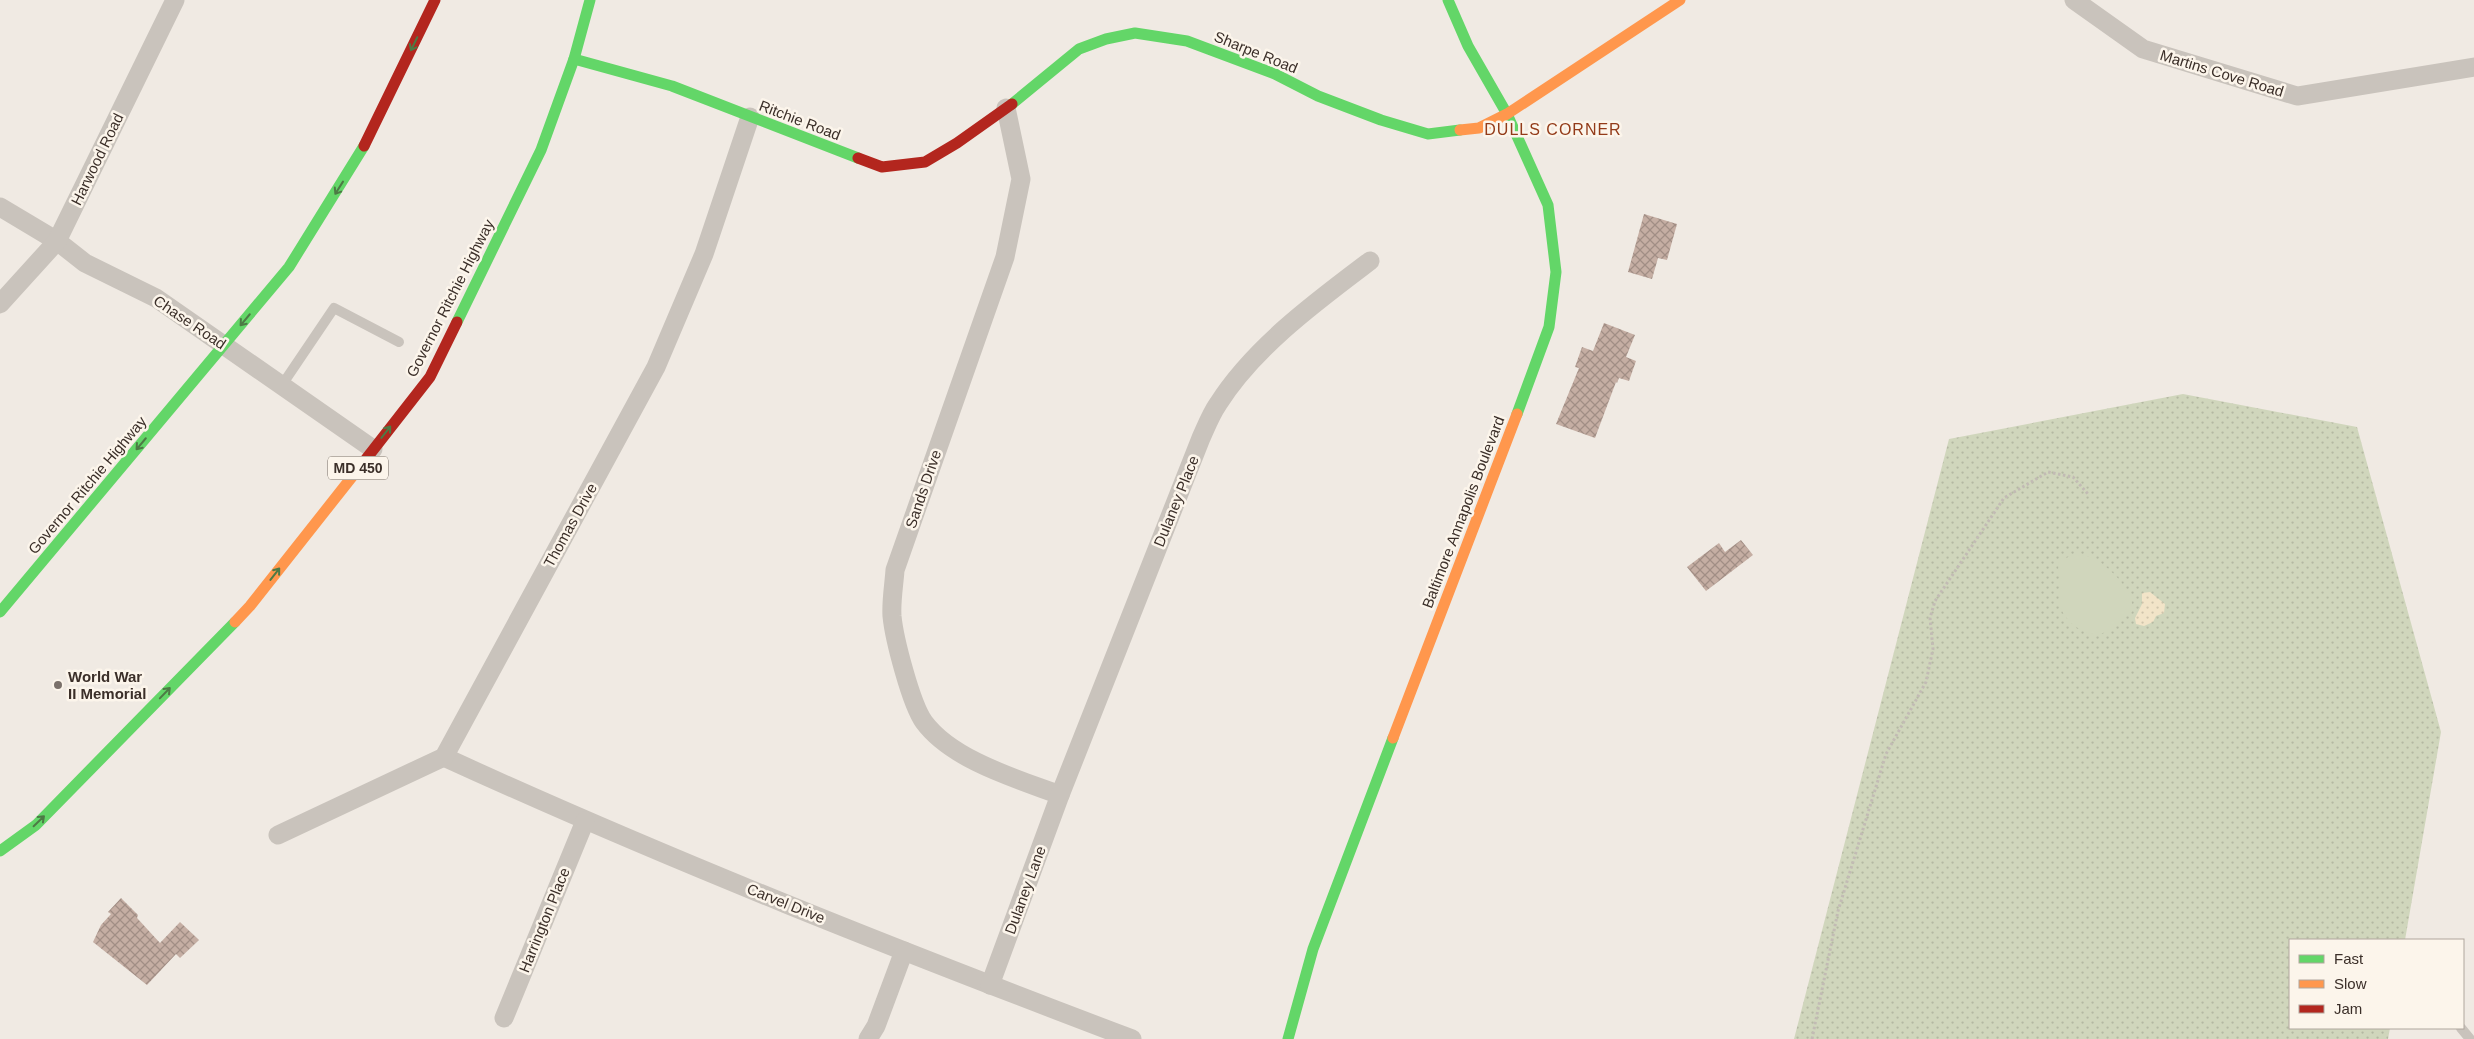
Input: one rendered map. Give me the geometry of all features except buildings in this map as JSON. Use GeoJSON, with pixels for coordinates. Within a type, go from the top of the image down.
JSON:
{"type":"FeatureCollection","features":[{"type":"Feature","properties":{"kind":"main road","name":"Governor Ritchie Highway"},"geometry":{"type":"LineString","coordinates":[[0,612],[289,267],[368,140],[435,0]]}},
{"type":"Feature","properties":{"kind":"main road","name":"Governor Ritchie Highway"},"geometry":{"type":"LineString","coordinates":[[0,851],[36,825],[250,606],[430,377],[541,150],[574,59],[590,0]]}},
{"type":"Feature","properties":{"kind":"main road","name":"Baltimore Annapolis Boulevard"},"geometry":{"type":"LineString","coordinates":[[1288,1039],[1313,949],[1549,327],[1556,272],[1548,205],[1507,114],[1468,46],[1448,0]]}},
{"type":"Feature","properties":{"kind":"main road","name":"Sharpe Road"},"geometry":{"type":"LineString","coordinates":[[1006,108],[1079,49],[1106,38],[1135,33],[1187,41],[1275,74],[1318,96],[1381,120],[1428,134],[1479,128],[1507,114],[1680,0]]}},
{"type":"Feature","properties":{"kind":"main road","name":"Ritchie Road"},"geometry":{"type":"LineString","coordinates":[[574,59],[672,86],[882,167],[924,162],[957,143],[1006,108]]}},
{"type":"Feature","properties":{"kind":"street","name":"Harwood Road"},"geometry":{"type":"LineString","coordinates":[[0,304],[57,241],[175,0]]}},
{"type":"Feature","properties":{"kind":"street","name":"Martins Cove Road"},"geometry":{"type":"LineString","coordinates":[[2074,0],[2143,49],[2297,96],[2474,67]]}},
{"type":"Feature","properties":{"kind":"street","name":"Sands Drive"},"geometry":{"type":"LineString","coordinates":[[1006,108],[1021,179],[1005,256],[895,570],[892,616],[902,661],[923,721],[946,743],[978,761],[1004,775],[1060,795]]}},
{"type":"Feature","properties":{"kind":"street","name":"Thomas Drive"},"geometry":{"type":"LineString","coordinates":[[444,757],[656,367],[704,254],[750,117]]}},
{"type":"Feature","properties":{"kind":"street","name":"Chase Road"},"geometry":{"type":"LineString","coordinates":[[0,207],[57,241],[85,263],[156,298],[373,449]]}},
{"type":"Feature","properties":{"kind":"street","name":"Dulaney Place"},"geometry":{"type":"LineString","coordinates":[[1060,795],[1201,438],[1218,404],[1259,352],[1326,294],[1370,261]]}},
{"type":"Feature","properties":{"kind":"street","name":"Carvel Drive"},"geometry":{"type":"LineString","coordinates":[[444,757],[585,822],[904,952],[1132,1039]]}},
{"type":"Feature","properties":{"kind":"street"},"geometry":{"type":"LineString","coordinates":[[278,835],[444,757]]}},
{"type":"Feature","properties":{"kind":"street","name":"Dulaney Lane"},"geometry":{"type":"LineString","coordinates":[[990,985],[1060,795]]}},
{"type":"Feature","properties":{"kind":"street","name":"Harrington Place"},"geometry":{"type":"LineString","coordinates":[[504,1018],[585,822]]}},
{"type":"Feature","properties":{"kind":"street"},"geometry":{"type":"LineString","coordinates":[[868,1039],[876,1026],[904,952]]}},
{"type":"Feature","properties":{"kind":"lane"},"geometry":{"type":"LineString","coordinates":[[282,385],[334,308],[399,342]]}},
{"type":"Feature","properties":{"kind":"lane"},"geometry":{"type":"LineString","coordinates":[[2462,1029],[2470,1039]]}},
{"type":"Feature","properties":{"kind":"path"},"geometry":{"type":"LineString","coordinates":[[1812,1039],[1838,911],[1886,754],[1926,682],[1933,649],[1930,618],[1935,601],[2004,498],[2048,472],[2073,477],[2088,494]]}},
{"type":"Feature","properties":{"kind":"green space"},"geometry":{"type":"Polygon","coordinates":[[[2183,394],[2357,427],[2441,732],[2405,939],[2289,939],[2289,1029],[2390,1029],[2388,1039],[1794,1039],[1949,439],[2183,394]]]}},
{"type":"Feature","properties":{"kind":"green space"},"geometry":{"type":"Polygon","coordinates":[[[2072,555],[2081,555],[2095,559],[2115,575],[2127,589],[2132,604],[2132,612],[2104,633],[2093,634],[2080,629],[2068,619],[2060,607],[2059,562],[2072,555]]]}},
{"type":"Feature","properties":{"kind":"sand"},"geometry":{"type":"Polygon","coordinates":[[[2150,592],[2165,604],[2164,613],[2156,616],[2153,622],[2144,626],[2136,624],[2135,618],[2142,604],[2142,593],[2150,592]]]}},
{"type":"Feature","properties":{"kind":"traffic: fast"},"geometry":{"type":"LineString","coordinates":[[457,322],[541,150],[574,59],[590,0]]}},
{"type":"Feature","properties":{"kind":"traffic: fast"},"geometry":{"type":"LineString","coordinates":[[1448,0],[1468,46],[1507,114],[1548,205],[1556,272],[1549,327],[1517,414]]}},
{"type":"Feature","properties":{"kind":"traffic: fast"},"geometry":{"type":"LineString","coordinates":[[1012,104],[1079,49],[1106,39],[1135,33],[1187,41],[1275,74],[1318,96],[1381,120],[1428,134],[1460,130]]}},
{"type":"Feature","properties":{"kind":"traffic: fast"},"geometry":{"type":"LineString","coordinates":[[574,59],[672,86],[858,158]]}},
{"type":"Feature","properties":{"kind":"traffic: fast"},"geometry":{"type":"LineString","coordinates":[[0,612],[289,267],[364,146]]}},
{"type":"Feature","properties":{"kind":"traffic: fast"},"geometry":{"type":"LineString","coordinates":[[0,851],[36,825],[235,622]]}},
{"type":"Feature","properties":{"kind":"traffic: fast"},"geometry":{"type":"LineString","coordinates":[[1288,1039],[1313,949],[1393,738]]}},
{"type":"Feature","properties":{"kind":"traffic: slow"},"geometry":{"type":"LineString","coordinates":[[1460,130],[1479,128],[1507,114],[1680,0]]}},
{"type":"Feature","properties":{"kind":"traffic: slow"},"geometry":{"type":"LineString","coordinates":[[1393,738],[1517,414]]}},
{"type":"Feature","properties":{"kind":"traffic: slow"},"geometry":{"type":"LineString","coordinates":[[235,622],[250,606],[359,468]]}},
{"type":"Feature","properties":{"kind":"traffic: jam"},"geometry":{"type":"LineString","coordinates":[[364,146],[435,0]]}},
{"type":"Feature","properties":{"kind":"traffic: jam"},"geometry":{"type":"LineString","coordinates":[[858,158],[882,167],[925,162],[957,143],[1012,104]]}},
{"type":"Feature","properties":{"kind":"traffic: jam"},"geometry":{"type":"LineString","coordinates":[[359,468],[430,377],[457,322]]}},
{"type":"Feature","properties":{"kind":"place","name":"World War II Memorial"},"geometry":{"type":"Point","coordinates":[58,685]}},
{"type":"Feature","properties":{"kind":"district","name":"DULLS CORNER"},"geometry":{"type":"Point","coordinates":[1553,129]}}]}
